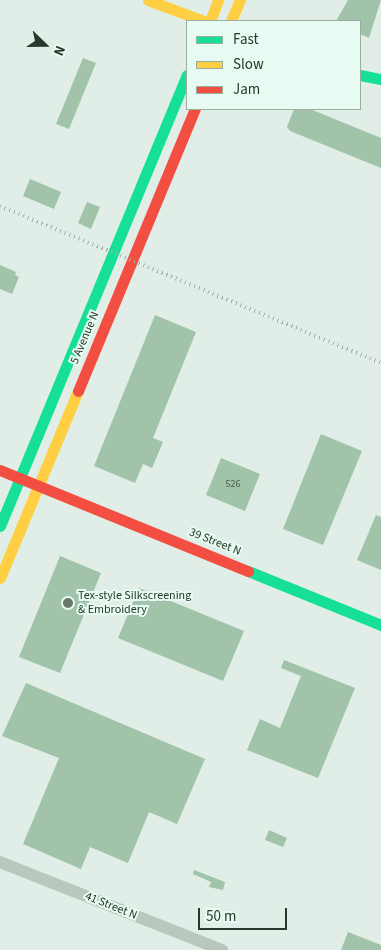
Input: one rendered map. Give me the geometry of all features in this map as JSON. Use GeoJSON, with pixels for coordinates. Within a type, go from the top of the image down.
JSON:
{"type":"FeatureCollection","features":[{"type":"Feature","properties":{"kind":"main road"},"geometry":{"type":"LineString","coordinates":[[148,0],[201,20]]}},
{"type":"Feature","properties":{"kind":"main road"},"geometry":{"type":"LineString","coordinates":[[210,20],[218,0]]}},
{"type":"Feature","properties":{"kind":"main road"},"geometry":{"type":"LineString","coordinates":[[231,20],[240,0]]}},
{"type":"Feature","properties":{"kind":"main road"},"geometry":{"type":"LineString","coordinates":[[361,75],[381,79]]}},
{"type":"Feature","properties":{"kind":"main road","name":"5 Avenue N"},"geometry":{"type":"LineString","coordinates":[[0,526],[186,77]]}},
{"type":"Feature","properties":{"kind":"main road","name":"5 Avenue N"},"geometry":{"type":"LineString","coordinates":[[0,578],[195,110]]}},
{"type":"Feature","properties":{"kind":"main road"},"geometry":{"type":"LineString","coordinates":[[0,470],[20,478]]}},
{"type":"Feature","properties":{"kind":"main road","name":"39 Street N"},"geometry":{"type":"LineString","coordinates":[[20,478],[381,625]]}},
{"type":"Feature","properties":{"kind":"street","name":"41 Street N"},"geometry":{"type":"LineString","coordinates":[[0,862],[222,950]]}},
{"type":"Feature","properties":{"kind":"building"},"geometry":{"type":"Polygon","coordinates":[[[348,0],[381,0],[369,38],[361,34],[361,20],[337,20],[348,0]]]}},
{"type":"Feature","properties":{"kind":"building"},"geometry":{"type":"Polygon","coordinates":[[[83,58],[96,63],[69,129],[56,124],[83,58]]]}},
{"type":"Feature","properties":{"kind":"building"},"geometry":{"type":"Polygon","coordinates":[[[294,110],[312,110],[381,138],[381,168],[290,131],[287,127],[294,110]]]}},
{"type":"Feature","properties":{"kind":"building"},"geometry":{"type":"Polygon","coordinates":[[[30,179],[61,192],[54,209],[23,196],[30,179]]]}},
{"type":"Feature","properties":{"kind":"building"},"geometry":{"type":"Polygon","coordinates":[[[87,202],[100,207],[91,229],[78,223],[87,202]]]}},
{"type":"Feature","properties":{"kind":"building"},"geometry":{"type":"Polygon","coordinates":[[[0,265],[16,272],[15,275],[19,277],[12,294],[0,289],[0,265]]]}},
{"type":"Feature","properties":{"kind":"building"},"geometry":{"type":"Polygon","coordinates":[[[155,315],[196,332],[153,438],[163,442],[152,468],[143,464],[135,483],[94,466],[155,315]]]}},
{"type":"Feature","properties":{"kind":"building"},"geometry":{"type":"Polygon","coordinates":[[[321,434],[362,451],[323,545],[283,529],[321,434]]]}},
{"type":"Feature","properties":{"kind":"building"},"geometry":{"type":"Polygon","coordinates":[[[221,458],[260,474],[245,511],[206,495],[221,458]]]}},
{"type":"Feature","properties":{"kind":"building"},"geometry":{"type":"Polygon","coordinates":[[[376,515],[381,517],[381,570],[357,560],[376,515]]]}},
{"type":"Feature","properties":{"kind":"building"},"geometry":{"type":"Polygon","coordinates":[[[60,556],[101,573],[60,673],[19,657],[60,556]]]}},
{"type":"Feature","properties":{"kind":"building"},"geometry":{"type":"Polygon","coordinates":[[[139,588],[244,631],[223,681],[118,638],[139,588]]]}},
{"type":"Feature","properties":{"kind":"building"},"geometry":{"type":"Polygon","coordinates":[[[284,660],[355,688],[318,778],[247,750],[260,719],[280,728],[301,676],[281,668],[284,660]]]}},
{"type":"Feature","properties":{"kind":"building"},"geometry":{"type":"Polygon","coordinates":[[[26,683],[205,759],[177,824],[149,812],[128,863],[90,847],[81,869],[23,844],[59,758],[2,736],[26,683]]]}},
{"type":"Feature","properties":{"kind":"building"},"geometry":{"type":"Polygon","coordinates":[[[269,830],[287,838],[283,847],[265,840],[269,830]]]}},
{"type":"Feature","properties":{"kind":"building"},"geometry":{"type":"Polygon","coordinates":[[[194,870],[225,882],[223,890],[209,887],[211,882],[193,874],[194,870]]]}},
{"type":"Feature","properties":{"kind":"building"},"geometry":{"type":"Polygon","coordinates":[[[348,932],[381,945],[381,950],[341,950],[348,932]]]}},
{"type":"Feature","properties":{"kind":"railway"},"geometry":{"type":"LineString","coordinates":[[0,206],[381,363]]}},
{"type":"Feature","properties":{"kind":"traffic: fast"},"geometry":{"type":"LineString","coordinates":[[361,75],[381,79]]}},
{"type":"Feature","properties":{"kind":"traffic: fast"},"geometry":{"type":"LineString","coordinates":[[0,526],[186,77]]}},
{"type":"Feature","properties":{"kind":"traffic: fast"},"geometry":{"type":"LineString","coordinates":[[248,571],[381,625]]}},
{"type":"Feature","properties":{"kind":"traffic: slow"},"geometry":{"type":"LineString","coordinates":[[148,0],[201,20]]}},
{"type":"Feature","properties":{"kind":"traffic: slow"},"geometry":{"type":"LineString","coordinates":[[210,20],[218,0]]}},
{"type":"Feature","properties":{"kind":"traffic: slow"},"geometry":{"type":"LineString","coordinates":[[231,20],[240,0]]}},
{"type":"Feature","properties":{"kind":"traffic: slow"},"geometry":{"type":"LineString","coordinates":[[0,578],[78,391]]}},
{"type":"Feature","properties":{"kind":"traffic: jam"},"geometry":{"type":"LineString","coordinates":[[78,391],[195,110]]}},
{"type":"Feature","properties":{"kind":"traffic: jam"},"geometry":{"type":"LineString","coordinates":[[0,470],[248,571]]}},
{"type":"Feature","properties":{"kind":"place","name":"Tex-style Silkscreening & Embroidery"},"geometry":{"type":"Point","coordinates":[68,603]}}]}
